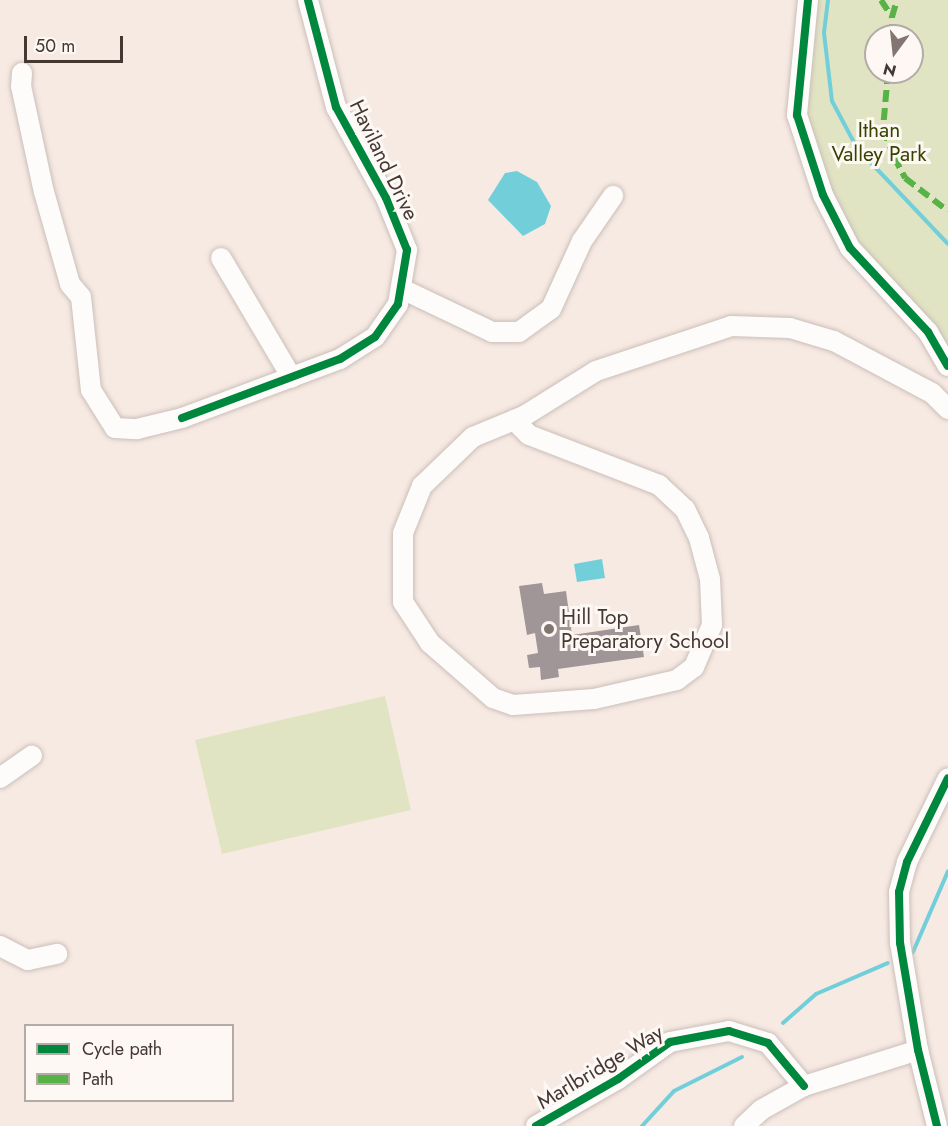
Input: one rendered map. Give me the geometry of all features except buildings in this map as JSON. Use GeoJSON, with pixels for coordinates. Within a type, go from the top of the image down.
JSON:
{"type":"FeatureCollection","features":[{"type":"Feature","properties":{"kind":"street","name":"Haviland Drive"},"geometry":{"type":"LineString","coordinates":[[22,73],[21,86],[44,192],[70,284],[81,297],[91,390],[115,428],[137,429],[182,418],[340,359],[375,337],[398,304],[407,250],[386,198],[336,106],[308,0]]}},
{"type":"Feature","properties":{"kind":"street"},"geometry":{"type":"LineString","coordinates":[[808,0],[797,115],[823,195],[850,248],[928,332],[948,366]]}},
{"type":"Feature","properties":{"kind":"street"},"geometry":{"type":"LineString","coordinates":[[402,289],[492,332],[519,332],[551,309],[582,242],[613,196]]}},
{"type":"Feature","properties":{"kind":"street"},"geometry":{"type":"LineString","coordinates":[[221,258],[292,378]]}},
{"type":"Feature","properties":{"kind":"street"},"geometry":{"type":"LineString","coordinates":[[514,420],[529,435],[658,485],[684,509],[699,538],[710,579],[712,625],[694,667],[677,680],[594,699],[513,705],[493,698],[430,643],[412,622],[403,602],[400,581],[403,533],[422,486],[473,437],[514,420],[596,370],[731,326],[790,328],[834,341],[933,393],[948,409]]}},
{"type":"Feature","properties":{"kind":"street"},"geometry":{"type":"LineString","coordinates":[[0,778],[32,756]]}},
{"type":"Feature","properties":{"kind":"street"},"geometry":{"type":"LineString","coordinates":[[937,1126],[918,1050],[898,927],[899,892],[907,862],[948,778]]}},
{"type":"Feature","properties":{"kind":"street"},"geometry":{"type":"LineString","coordinates":[[0,946],[28,960],[57,954]]}},
{"type":"Feature","properties":{"kind":"street","name":"Marlbridge Way"},"geometry":{"type":"LineString","coordinates":[[536,1126],[618,1079],[670,1042],[729,1031],[768,1043],[804,1086]]}},
{"type":"Feature","properties":{"kind":"street"},"geometry":{"type":"LineString","coordinates":[[744,1126],[761,1110],[804,1086],[918,1050]]}},
{"type":"Feature","properties":{"kind":"green space","name":"Ithan Valley Park"},"geometry":{"type":"Polygon","coordinates":[[[809,0],[948,0],[948,366],[850,248],[797,115],[809,0]]]}},
{"type":"Feature","properties":{"kind":"green space"},"geometry":{"type":"Polygon","coordinates":[[[385,696],[411,810],[222,854],[195,740],[385,696]]]}},
{"type":"Feature","properties":{"kind":"water"},"geometry":{"type":"Polygon","coordinates":[[[517,171],[537,182],[551,206],[545,224],[523,236],[488,200],[505,173],[517,171]]]}},
{"type":"Feature","properties":{"kind":"water"},"geometry":{"type":"Polygon","coordinates":[[[602,559],[605,578],[577,582],[574,564],[602,559]]]}},
{"type":"Feature","properties":{"kind":"waterway"},"geometry":{"type":"LineString","coordinates":[[828,0],[824,33],[832,101],[857,148],[948,244]]}},
{"type":"Feature","properties":{"kind":"waterway"},"geometry":{"type":"LineString","coordinates":[[913,952],[948,871]]}},
{"type":"Feature","properties":{"kind":"waterway"},"geometry":{"type":"LineString","coordinates":[[783,1023],[816,994],[888,963]]}},
{"type":"Feature","properties":{"kind":"waterway"},"geometry":{"type":"LineString","coordinates":[[642,1126],[674,1091],[742,1057]]}},
{"type":"Feature","properties":{"kind":"marked path"},"geometry":{"type":"LineString","coordinates":[[881,0],[892,17]]}},
{"type":"Feature","properties":{"kind":"marked path"},"geometry":{"type":"LineString","coordinates":[[892,24],[897,0]]}},
{"type":"Feature","properties":{"kind":"marked path"},"geometry":{"type":"LineString","coordinates":[[887,84],[883,129],[894,157],[905,178],[948,211]]}},
{"type":"Feature","properties":{"kind":"cycle path"},"geometry":{"type":"LineString","coordinates":[[182,418],[340,359],[375,337],[398,304],[407,250],[386,198],[336,107],[308,0]]}},
{"type":"Feature","properties":{"kind":"cycle path"},"geometry":{"type":"LineString","coordinates":[[808,0],[797,115],[823,195],[850,248],[928,332],[948,366]]}},
{"type":"Feature","properties":{"kind":"cycle path"},"geometry":{"type":"LineString","coordinates":[[937,1126],[918,1050],[900,943],[899,892],[907,862],[948,778]]}},
{"type":"Feature","properties":{"kind":"cycle path"},"geometry":{"type":"LineString","coordinates":[[536,1126],[618,1079],[670,1042],[729,1031],[768,1043],[804,1086]]}},
{"type":"Feature","properties":{"kind":"place","name":"Hill Top Preparatory School"},"geometry":{"type":"Point","coordinates":[549,629]}}]}
